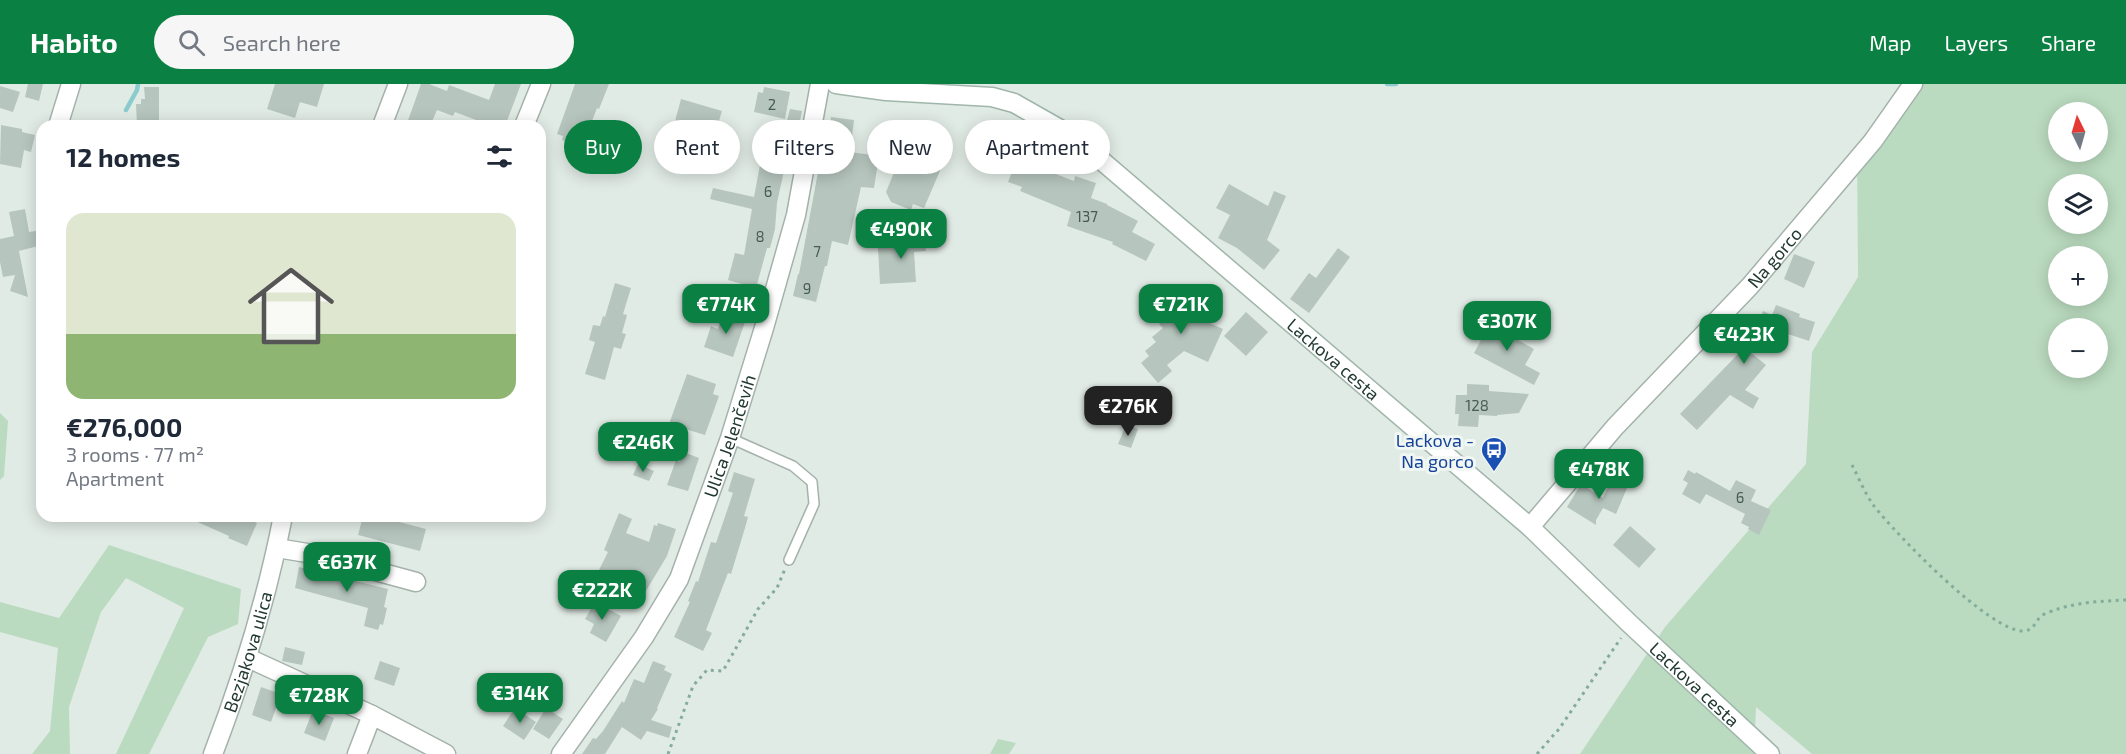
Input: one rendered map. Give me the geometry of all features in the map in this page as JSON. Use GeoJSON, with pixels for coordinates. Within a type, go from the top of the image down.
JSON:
{"type":"FeatureCollection","features":[{"type":"Feature","properties":{"kind":"street"},"geometry":{"type":"LineString","coordinates":[[60,120],[71,84]]}},
{"type":"Feature","properties":{"kind":"street"},"geometry":{"type":"LineString","coordinates":[[384,120],[398,84]]}},
{"type":"Feature","properties":{"kind":"street"},"geometry":{"type":"LineString","coordinates":[[526,120],[541,84]]}},
{"type":"Feature","properties":{"kind":"street","name":"Ulica Jelenčevih"},"geometry":{"type":"LineString","coordinates":[[561,754],[644,637],[679,579],[730,438],[765,328],[796,215],[820,84]]}},
{"type":"Feature","properties":{"kind":"street","name":"Lackova cesta"},"geometry":{"type":"LineString","coordinates":[[836,84],[886,91],[972,90],[1014,103],[1074,137],[1530,527],[1770,754]]}},
{"type":"Feature","properties":{"kind":"street","name":"Na gorco"},"geometry":{"type":"LineString","coordinates":[[1530,527],[1615,427],[1750,286],[1873,141],[1913,84]]}},
{"type":"Feature","properties":{"kind":"street","name":"Bezjakova ulica"},"geometry":{"type":"LineString","coordinates":[[213,754],[248,658],[282,522]]}},
{"type":"Feature","properties":{"kind":"street"},"geometry":{"type":"LineString","coordinates":[[277,548],[313,554],[416,582]]}},
{"type":"Feature","properties":{"kind":"street"},"geometry":{"type":"LineString","coordinates":[[248,658],[372,715],[446,754]]}},
{"type":"Feature","properties":{"kind":"street"},"geometry":{"type":"LineString","coordinates":[[357,754],[372,715]]}},
{"type":"Feature","properties":{"kind":"lane"},"geometry":{"type":"LineString","coordinates":[[730,438],[793,466],[812,482],[814,504],[789,560]]}},
{"type":"Feature","properties":{"kind":"path"},"geometry":{"type":"LineString","coordinates":[[1852,465],[1873,504],[1920,555],[1971,603],[2012,629],[2025,631],[2032,628],[2041,616],[2058,609],[2095,601],[2126,600]]}},
{"type":"Feature","properties":{"kind":"path"},"geometry":{"type":"LineString","coordinates":[[668,754],[693,687],[706,670],[723,670],[758,609],[777,588],[789,560]]}},
{"type":"Feature","properties":{"kind":"path"},"geometry":{"type":"LineString","coordinates":[[1537,754],[1559,729],[1630,624]]}},
{"type":"Feature","properties":{"kind":"green space"},"geometry":{"type":"Polygon","coordinates":[[[1902,84],[2126,84],[2126,754],[1812,754],[1756,707],[1754,754],[1580,754],[1665,627],[1806,464],[1812,352],[1858,277],[1857,145],[1902,84]]]}},
{"type":"Feature","properties":{"kind":"green space"},"geometry":{"type":"Polygon","coordinates":[[[0,413],[8,421],[4,476],[0,480],[0,413]]]}},
{"type":"Feature","properties":{"kind":"green space"},"geometry":{"type":"Polygon","coordinates":[[[109,545],[241,589],[238,624],[208,637],[149,754],[116,754],[184,608],[126,578],[101,612],[69,707],[70,754],[32,754],[50,731],[58,648],[0,632],[0,602],[59,618],[109,545]]]}},
{"type":"Feature","properties":{"kind":"green space"},"geometry":{"type":"Polygon","coordinates":[[[998,739],[1016,743],[1009,754],[990,754],[998,739]]]}},
{"type":"Feature","properties":{"kind":"building"},"geometry":{"type":"Polygon","coordinates":[[[28,84],[43,84],[39,101],[25,97],[28,84]]]}},
{"type":"Feature","properties":{"kind":"building"},"geometry":{"type":"Polygon","coordinates":[[[275,84],[324,84],[317,107],[300,102],[295,118],[267,109],[275,84]]]}},
{"type":"Feature","properties":{"kind":"building"},"geometry":{"type":"Polygon","coordinates":[[[421,84],[429,84],[447,91],[449,85],[489,100],[495,84],[521,84],[507,120],[476,120],[455,112],[453,116],[437,110],[433,120],[408,120],[421,84]]]}},
{"type":"Feature","properties":{"kind":"building"},"geometry":{"type":"Polygon","coordinates":[[[575,84],[609,84],[592,120],[564,120],[564,141],[562,140],[563,136],[557,134],[575,84]]]}},
{"type":"Feature","properties":{"kind":"building"},"geometry":{"type":"Polygon","coordinates":[[[0,86],[20,92],[13,112],[0,108],[0,86]]]}},
{"type":"Feature","properties":{"kind":"building"},"geometry":{"type":"Polygon","coordinates":[[[144,87],[159,87],[159,120],[137,120],[136,104],[141,104],[141,99],[145,99],[144,87]]]}},
{"type":"Feature","properties":{"kind":"building"},"geometry":{"type":"Polygon","coordinates":[[[764,87],[790,92],[785,119],[754,112],[758,92],[763,93],[764,87]]]}},
{"type":"Feature","properties":{"kind":"building"},"geometry":{"type":"Polygon","coordinates":[[[681,99],[722,111],[719,120],[675,120],[681,99]]]}},
{"type":"Feature","properties":{"kind":"building"},"geometry":{"type":"Polygon","coordinates":[[[790,109],[802,111],[800,120],[787,120],[790,109]]]}},
{"type":"Feature","properties":{"kind":"building"},"geometry":{"type":"Polygon","coordinates":[[[831,117],[854,120],[831,120],[831,117]]]}},
{"type":"Feature","properties":{"kind":"building"},"geometry":{"type":"Polygon","coordinates":[[[1,125],[22,129],[22,132],[35,135],[31,152],[24,150],[21,168],[0,164],[1,125]]]}},
{"type":"Feature","properties":{"kind":"building"},"geometry":{"type":"Polygon","coordinates":[[[855,153],[867,154],[867,174],[876,174],[874,188],[861,187],[848,245],[832,241],[816,302],[793,296],[818,174],[855,174],[855,153]]]}},
{"type":"Feature","properties":{"kind":"building"},"geometry":{"type":"Polygon","coordinates":[[[758,174],[783,174],[777,203],[775,229],[756,288],[728,280],[735,253],[744,255],[752,209],[710,199],[713,188],[754,197],[758,174]]]}},
{"type":"Feature","properties":{"kind":"building"},"geometry":{"type":"Polygon","coordinates":[[[893,174],[939,174],[924,208],[913,204],[911,210],[891,202],[886,192],[893,174]]]}},
{"type":"Feature","properties":{"kind":"building"},"geometry":{"type":"Polygon","coordinates":[[[1011,174],[1056,174],[1074,181],[1075,176],[1096,183],[1091,198],[1138,221],[1132,232],[1155,244],[1146,261],[1112,244],[1113,242],[1067,226],[1071,212],[1020,191],[1022,187],[1008,182],[1011,174]]]}},
{"type":"Feature","properties":{"kind":"building"},"geometry":{"type":"Polygon","coordinates":[[[1229,184],[1268,206],[1274,191],[1286,196],[1267,240],[1280,250],[1264,270],[1237,248],[1218,238],[1230,215],[1216,208],[1229,184]]]}},
{"type":"Feature","properties":{"kind":"building"},"geometry":{"type":"Polygon","coordinates":[[[25,209],[29,232],[36,231],[36,247],[19,251],[28,297],[10,291],[15,275],[3,277],[0,262],[0,239],[14,236],[9,212],[25,209]]]}},
{"type":"Feature","properties":{"kind":"building"},"geometry":{"type":"Polygon","coordinates":[[[924,233],[926,251],[914,252],[916,282],[880,284],[878,248],[903,247],[902,234],[924,233]]]}},
{"type":"Feature","properties":{"kind":"building"},"geometry":{"type":"Polygon","coordinates":[[[1338,248],[1350,257],[1309,313],[1290,299],[1309,273],[1316,278],[1338,248]]]}},
{"type":"Feature","properties":{"kind":"building"},"geometry":{"type":"Polygon","coordinates":[[[1794,254],[1815,262],[1804,288],[1784,279],[1794,254]]]}},
{"type":"Feature","properties":{"kind":"building"},"geometry":{"type":"Polygon","coordinates":[[[615,283],[631,288],[623,314],[627,315],[622,333],[626,334],[621,349],[614,347],[605,380],[585,374],[595,342],[589,340],[593,325],[600,326],[603,316],[605,317],[615,283]]]}},
{"type":"Feature","properties":{"kind":"building"},"geometry":{"type":"Polygon","coordinates":[[[1188,284],[1205,304],[1191,315],[1223,329],[1208,362],[1184,351],[1167,365],[1172,371],[1158,383],[1141,363],[1149,356],[1145,351],[1156,342],[1152,337],[1163,328],[1159,324],[1171,314],[1167,310],[1177,302],[1173,297],[1188,284]]]}},
{"type":"Feature","properties":{"kind":"building"},"geometry":{"type":"Polygon","coordinates":[[[1776,305],[1800,314],[1799,317],[1815,322],[1809,341],[1770,328],[1750,352],[1766,365],[1745,390],[1759,398],[1753,409],[1730,395],[1697,430],[1680,414],[1738,354],[1726,344],[1745,322],[1756,331],[1763,311],[1772,315],[1776,305]]]}},
{"type":"Feature","properties":{"kind":"building"},"geometry":{"type":"Polygon","coordinates":[[[1246,312],[1268,332],[1246,356],[1224,336],[1246,312]]]}},
{"type":"Feature","properties":{"kind":"building"},"geometry":{"type":"Polygon","coordinates":[[[723,316],[747,316],[733,357],[704,347],[711,326],[718,329],[723,316]]]}},
{"type":"Feature","properties":{"kind":"building"},"geometry":{"type":"Polygon","coordinates":[[[1505,322],[1520,330],[1516,339],[1534,349],[1525,365],[1540,373],[1534,385],[1474,353],[1489,325],[1501,331],[1505,322]]]}},
{"type":"Feature","properties":{"kind":"building"},"geometry":{"type":"Polygon","coordinates":[[[687,374],[716,384],[713,394],[719,396],[705,435],[669,424],[687,374]]]}},
{"type":"Feature","properties":{"kind":"building"},"geometry":{"type":"Polygon","coordinates":[[[1467,384],[1489,385],[1489,391],[1529,394],[1519,413],[1497,416],[1479,415],[1478,427],[1458,426],[1459,414],[1455,414],[1456,395],[1467,395],[1467,384]]]}},
{"type":"Feature","properties":{"kind":"building"},"geometry":{"type":"Polygon","coordinates":[[[1126,425],[1138,429],[1131,448],[1118,444],[1126,425]]]}},
{"type":"Feature","properties":{"kind":"building"},"geometry":{"type":"Polygon","coordinates":[[[686,453],[699,458],[688,491],[667,485],[676,460],[680,462],[681,455],[685,456],[686,453]]]}},
{"type":"Feature","properties":{"kind":"building"},"geometry":{"type":"Polygon","coordinates":[[[638,464],[654,471],[649,481],[633,475],[638,464]]]}},
{"type":"Feature","properties":{"kind":"building"},"geometry":{"type":"Polygon","coordinates":[[[1688,470],[1730,491],[1736,480],[1756,490],[1751,501],[1771,510],[1759,535],[1741,523],[1745,514],[1706,494],[1700,504],[1682,494],[1688,483],[1683,480],[1688,470]]]}},
{"type":"Feature","properties":{"kind":"building"},"geometry":{"type":"Polygon","coordinates":[[[734,472],[755,479],[744,516],[748,517],[745,528],[731,574],[728,573],[706,630],[712,633],[703,651],[674,637],[690,602],[688,601],[696,581],[698,582],[711,542],[716,543],[733,493],[728,491],[734,472]]]}},
{"type":"Feature","properties":{"kind":"building"},"geometry":{"type":"Polygon","coordinates":[[[1614,474],[1630,481],[1616,514],[1603,508],[1596,520],[1596,525],[1567,507],[1581,484],[1603,498],[1614,474]]]}},
{"type":"Feature","properties":{"kind":"building"},"geometry":{"type":"Polygon","coordinates":[[[619,513],[632,519],[626,533],[649,542],[654,525],[657,526],[658,523],[676,529],[667,556],[638,604],[623,595],[625,585],[597,574],[608,552],[604,550],[619,513]]]}},
{"type":"Feature","properties":{"kind":"building"},"geometry":{"type":"Polygon","coordinates":[[[198,522],[257,523],[247,546],[228,538],[229,536],[198,522]]]}},
{"type":"Feature","properties":{"kind":"building"},"geometry":{"type":"Polygon","coordinates":[[[361,522],[399,522],[426,529],[420,551],[358,535],[361,522]]]}},
{"type":"Feature","properties":{"kind":"building"},"geometry":{"type":"Polygon","coordinates":[[[1630,526],[1656,549],[1639,568],[1613,545],[1630,526]]]}},
{"type":"Feature","properties":{"kind":"building"},"geometry":{"type":"Polygon","coordinates":[[[299,567],[388,589],[383,625],[380,624],[378,630],[364,626],[368,608],[295,588],[299,567]]]}},
{"type":"Feature","properties":{"kind":"building"},"geometry":{"type":"Polygon","coordinates":[[[595,602],[621,616],[606,642],[590,633],[594,624],[585,619],[595,602]]]}},
{"type":"Feature","properties":{"kind":"building"},"geometry":{"type":"Polygon","coordinates":[[[285,647],[305,652],[302,665],[282,661],[285,647]]]}},
{"type":"Feature","properties":{"kind":"building"},"geometry":{"type":"Polygon","coordinates":[[[380,661],[400,668],[394,686],[374,679],[380,661]]]}},
{"type":"Feature","properties":{"kind":"building"},"geometry":{"type":"Polygon","coordinates":[[[653,661],[666,666],[664,670],[672,674],[651,720],[672,727],[669,738],[647,731],[641,740],[622,727],[605,754],[582,754],[593,738],[596,739],[603,731],[622,701],[624,703],[634,679],[644,683],[653,661]]]}},
{"type":"Feature","properties":{"kind":"building"},"geometry":{"type":"Polygon","coordinates":[[[261,687],[281,694],[271,722],[252,715],[261,687]]]}},
{"type":"Feature","properties":{"kind":"building"},"geometry":{"type":"Polygon","coordinates":[[[515,708],[536,722],[524,740],[503,726],[515,708]]]}},
{"type":"Feature","properties":{"kind":"building"},"geometry":{"type":"Polygon","coordinates":[[[546,708],[563,719],[549,739],[533,729],[546,708]]]}},
{"type":"Feature","properties":{"kind":"building"},"geometry":{"type":"Polygon","coordinates":[[[313,710],[334,718],[325,741],[304,733],[313,710]]]}},
{"type":"Feature","properties":{"kind":"waterway"},"geometry":{"type":"LineString","coordinates":[[126,110],[138,84]]}},
{"type":"Feature","properties":{"kind":"waterway"},"geometry":{"type":"LineString","coordinates":[[1387,84],[1396,84]]}},
{"type":"Feature","properties":{"kind":"place","name":"Lackova - Na gorco"},"geometry":{"type":"Point","coordinates":[1494,473]}}]}
